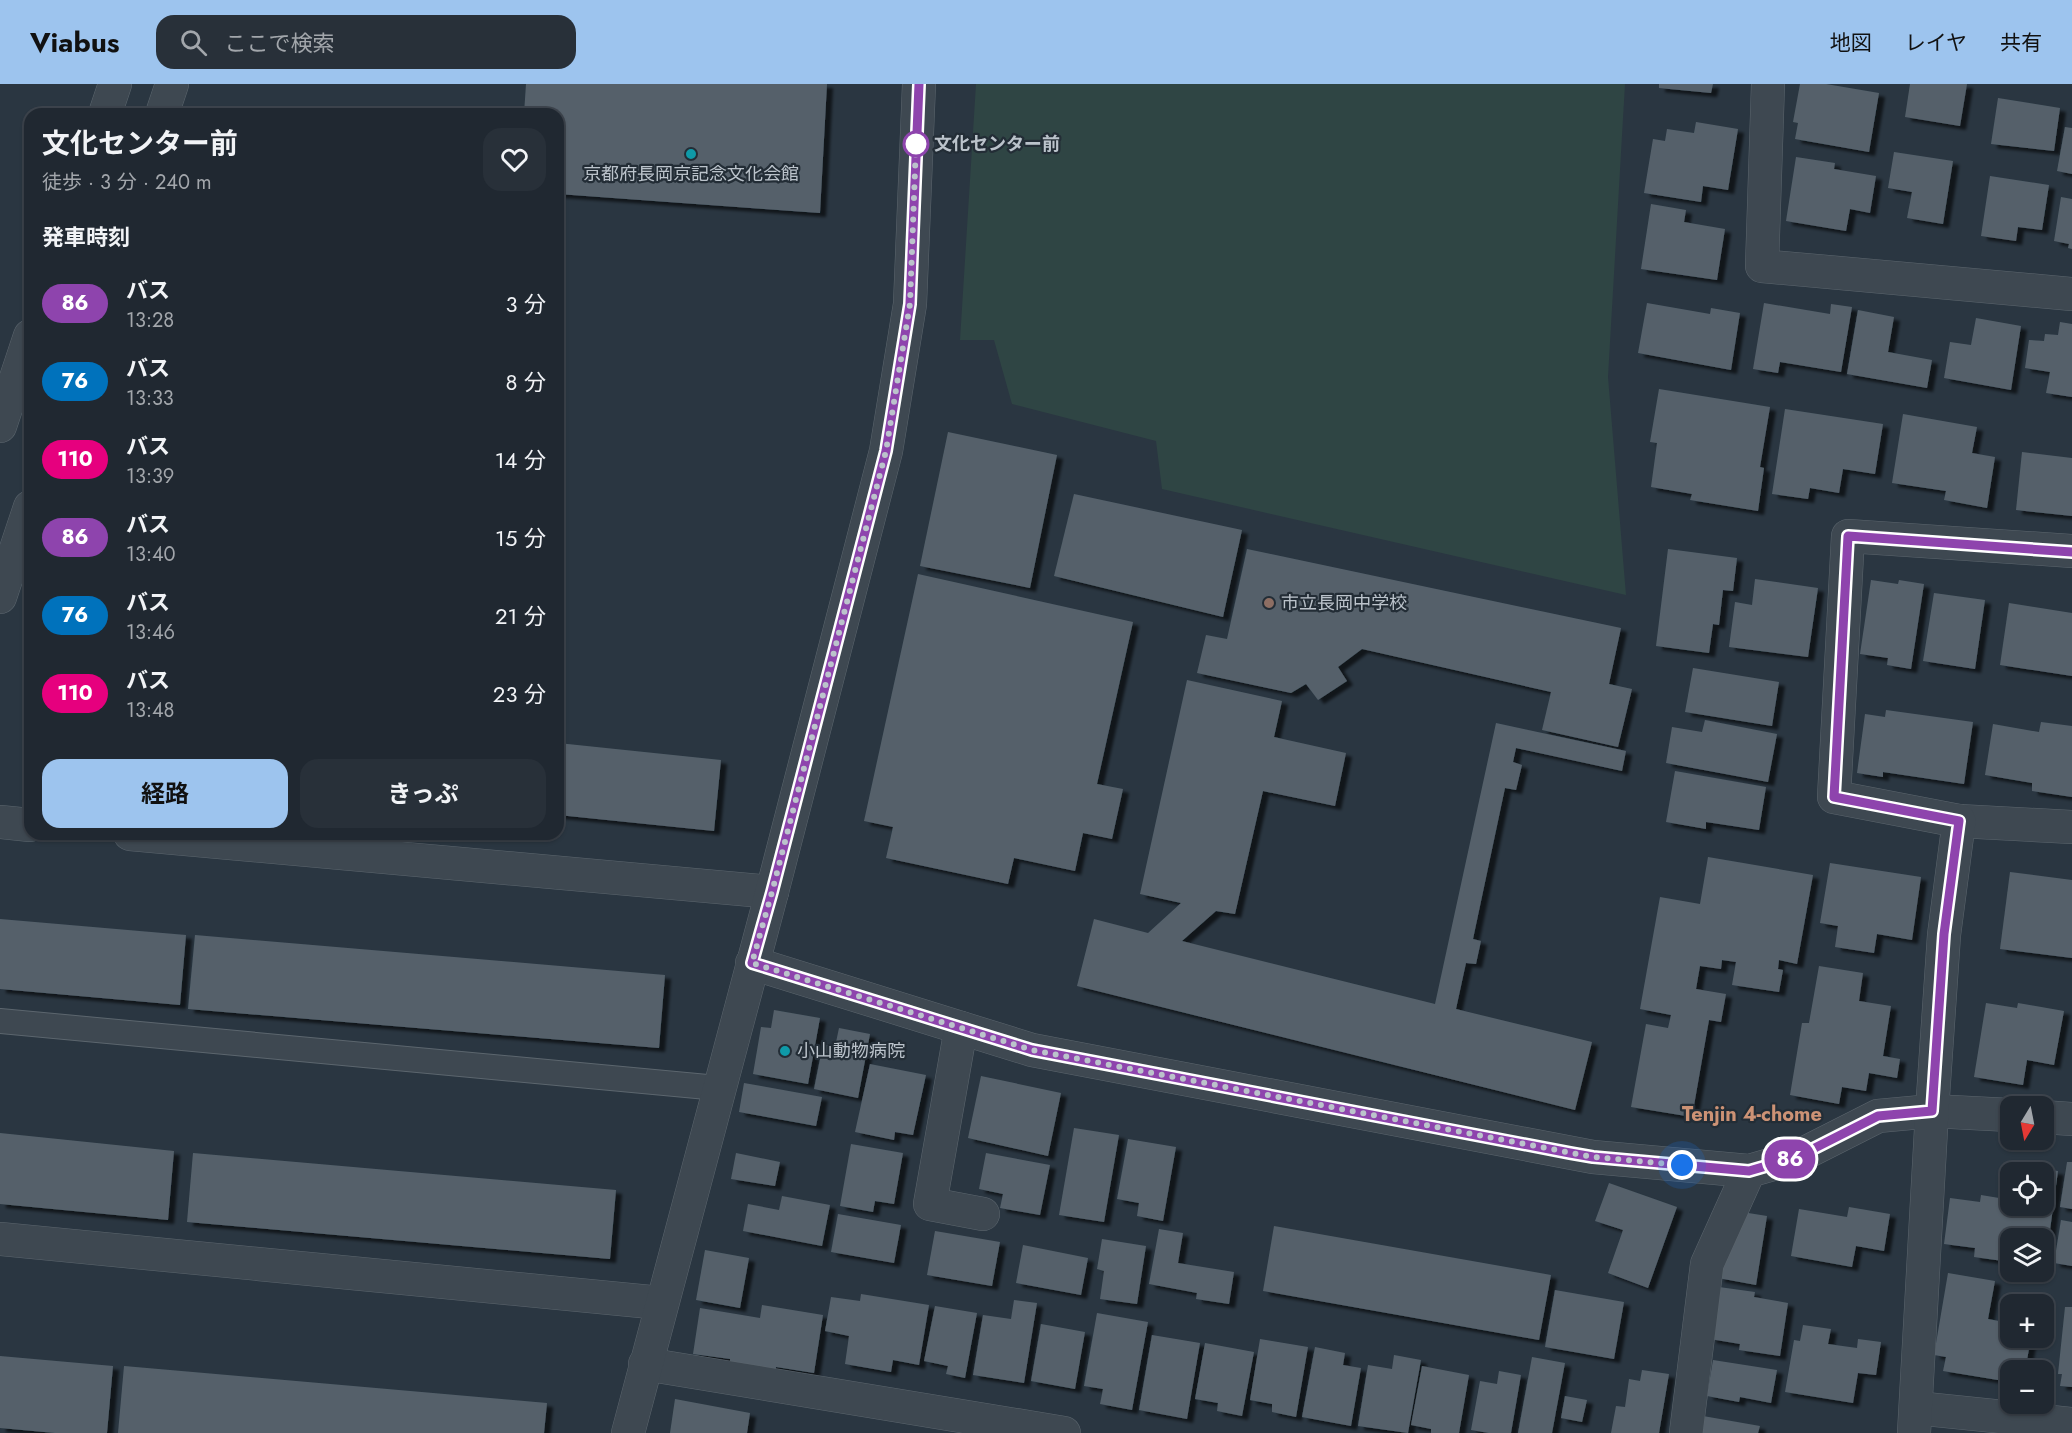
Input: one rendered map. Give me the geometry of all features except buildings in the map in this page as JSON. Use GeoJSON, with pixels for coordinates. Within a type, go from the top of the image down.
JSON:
{"type":"FeatureCollection","features":[{"type":"Feature","properties":{"kind":"street"},"geometry":{"type":"LineString","coordinates":[[107,108],[115,84]]}},
{"type":"Feature","properties":{"kind":"street"},"geometry":{"type":"LineString","coordinates":[[164,108],[172,84]]}},
{"type":"Feature","properties":{"kind":"street"},"geometry":{"type":"LineString","coordinates":[[628,1433],[772,892],[886,451],[910,304],[919,84]]}},
{"type":"Feature","properties":{"kind":"street"},"geometry":{"type":"LineString","coordinates":[[1768,84],[1762,266],[2072,294]]}},
{"type":"Feature","properties":{"kind":"street"},"geometry":{"type":"LineString","coordinates":[[0,426],[24,354]]}},
{"type":"Feature","properties":{"kind":"street"},"geometry":{"type":"LineString","coordinates":[[0,597],[24,525]]}},
{"type":"Feature","properties":{"kind":"street"},"geometry":{"type":"LineString","coordinates":[[2072,552],[1848,536],[1834,797],[1959,821],[2072,827]]}},
{"type":"Feature","properties":{"kind":"street"},"geometry":{"type":"LineString","coordinates":[[1959,821],[1944,934],[1915,1420],[2072,1424]]}},
{"type":"Feature","properties":{"kind":"street"},"geometry":{"type":"LineString","coordinates":[[0,822],[24,824]]}},
{"type":"Feature","properties":{"kind":"street"},"geometry":{"type":"LineString","coordinates":[[196,840],[772,892]]}},
{"type":"Feature","properties":{"kind":"street"},"geometry":{"type":"LineString","coordinates":[[752,963],[1032,1050],[1593,1157],[1749,1171],[1797,1157],[1878,1116],[1932,1111],[2000,1114]]}},
{"type":"Feature","properties":{"kind":"street"},"geometry":{"type":"LineString","coordinates":[[961,1028],[930,1203],[983,1214]]}},
{"type":"Feature","properties":{"kind":"street"},"geometry":{"type":"LineString","coordinates":[[2054,1118],[2072,1119]]}},
{"type":"Feature","properties":{"kind":"street"},"geometry":{"type":"LineString","coordinates":[[1686,1433],[1707,1264],[1749,1171]]}},
{"type":"Feature","properties":{"kind":"street"},"geometry":{"type":"LineString","coordinates":[[0,1239],[661,1303]]}},
{"type":"Feature","properties":{"kind":"street"},"geometry":{"type":"LineString","coordinates":[[645,1364],[1064,1433]]}},
{"type":"Feature","properties":{"kind":"lane"},"geometry":{"type":"LineString","coordinates":[[0,1021],[718,1089]]}},
{"type":"Feature","properties":{"kind":"green space"},"geometry":{"type":"Polygon","coordinates":[[[976,84],[1625,84],[1608,377],[1626,595],[1162,489],[1156,441],[1012,404],[994,340],[960,340],[976,84]]]}},
{"type":"Feature","properties":{"kind":"bus line","name":"86"},"geometry":{"type":"LineString","coordinates":[[919,84],[910,304],[886,451],[752,963],[1032,1050],[1570,1153],[1749,1171],[1797,1157],[1878,1116],[1932,1111],[1944,934],[1959,821],[1834,797],[1848,536],[2072,552]]}},
{"type":"Feature","properties":{"kind":"place","name":"文化センター前"},"geometry":{"type":"Point","coordinates":[916,144]}},
{"type":"Feature","properties":{"kind":"place","name":"京都府長岡京記念文化会館"},"geometry":{"type":"Point","coordinates":[691,154]}},
{"type":"Feature","properties":{"kind":"place","name":"市立長岡中学校"},"geometry":{"type":"Point","coordinates":[1269,603]}},
{"type":"Feature","properties":{"kind":"place","name":"小山動物病院"},"geometry":{"type":"Point","coordinates":[785,1051]}},
{"type":"Feature","properties":{"kind":"district","name":"Tenjin 4-chome"},"geometry":{"type":"Point","coordinates":[1752,1114]}},
{"type":"Feature","properties":{"kind":"route"},"geometry":{"type":"LineString","coordinates":[[916,144],[910,304],[886,451],[752,963],[1032,1050],[1593,1157],[1682,1165]]}}]}
